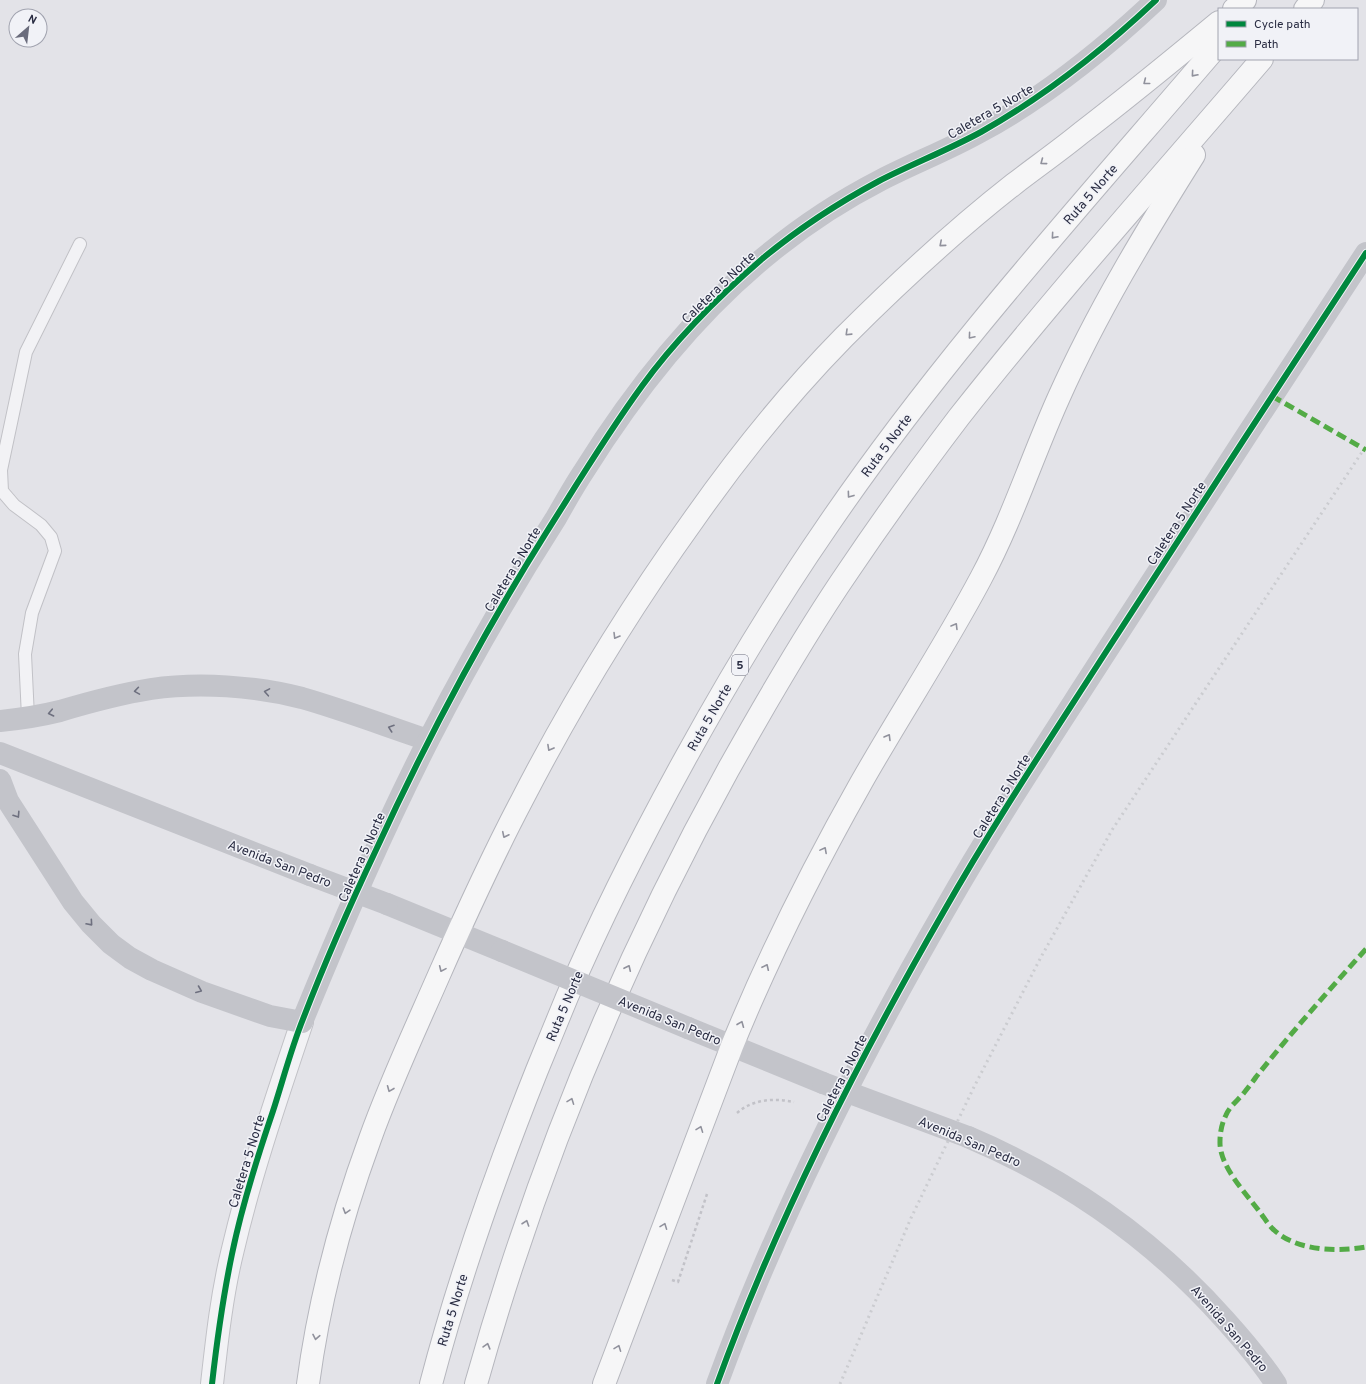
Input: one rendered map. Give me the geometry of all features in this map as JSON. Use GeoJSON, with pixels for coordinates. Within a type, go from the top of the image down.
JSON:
{"type":"FeatureCollection","features":[{"type":"Feature","properties":{"kind":"highway"},"geometry":{"type":"LineString","coordinates":[[1235,8],[1245,0]]}},
{"type":"Feature","properties":{"kind":"highway"},"geometry":{"type":"LineString","coordinates":[[1250,8],[1257,0]]}},
{"type":"Feature","properties":{"kind":"highway"},"geometry":{"type":"LineString","coordinates":[[1306,8],[1313,0]]}},
{"type":"Feature","properties":{"kind":"highway"},"geometry":{"type":"LineString","coordinates":[[308,1384],[326,1284],[346,1211],[367,1147],[397,1070],[458,934],[522,800],[558,735],[636,603],[715,489],[798,386],[842,339],[890,292],[1014,184],[1140,87],[1218,23]]}},
{"type":"Feature","properties":{"kind":"highway","name":"Ruta 5 Norte"},"geometry":{"type":"LineString","coordinates":[[431,1384],[441,1343],[465,1265],[495,1180],[568,996],[613,897],[661,803],[713,709],[768,618],[826,529],[888,442],[953,357],[1028,266],[1218,45]]}},
{"type":"Feature","properties":{"kind":"highway"},"geometry":{"type":"LineString","coordinates":[[476,1384],[490,1333],[543,1175],[573,1096],[612,1002],[654,910],[756,719],[848,572],[957,420],[1048,308],[1261,60]]}},
{"type":"Feature","properties":{"kind":"highway"},"geometry":{"type":"LineString","coordinates":[[604,1384],[732,1046],[750,1002],[792,912],[861,782],[958,620],[983,575],[1006,526],[1059,397],[1103,307],[1134,251],[1242,82]]}},
{"type":"Feature","properties":{"kind":"street","name":"Caletera 5 Norte"},"geometry":{"type":"LineString","coordinates":[[212,1384],[219,1322],[232,1250],[250,1179],[302,1022],[366,870],[428,740],[490,626],[584,470],[645,382],[681,338],[737,281],[767,255],[840,203],[880,181],[980,132],[1026,104],[1070,73],[1112,40],[1156,0]]}},
{"type":"Feature","properties":{"kind":"street","name":"Caletera 5 Norte"},"geometry":{"type":"LineString","coordinates":[[717,1384],[759,1279],[794,1198],[832,1119],[890,1007],[945,908],[1020,785],[1366,253]]}},
{"type":"Feature","properties":{"kind":"street"},"geometry":{"type":"LineString","coordinates":[[0,721],[59,711],[120,694],[186,686],[224,687],[262,691],[300,698],[428,740]]}},
{"type":"Feature","properties":{"kind":"street","name":"Avenida San Pedro"},"geometry":{"type":"LineString","coordinates":[[0,753],[387,904],[823,1083],[968,1137],[1001,1151],[1095,1205],[1147,1244],[1205,1297],[1240,1336],[1276,1384]]}},
{"type":"Feature","properties":{"kind":"street"},"geometry":{"type":"LineString","coordinates":[[0,780],[8,801],[73,902],[90,924],[111,944],[130,958],[152,970],[202,992],[270,1016],[302,1022]]}},
{"type":"Feature","properties":{"kind":"lane"},"geometry":{"type":"LineString","coordinates":[[28,717],[24,654],[32,613],[55,551],[51,537],[41,524],[14,505],[2,492],[1,470],[26,352],[80,244]]}},
{"type":"Feature","properties":{"kind":"path"},"geometry":{"type":"LineString","coordinates":[[734,1118],[737,1112],[750,1105],[765,1100],[780,1099],[794,1102]]}},
{"type":"Feature","properties":{"kind":"path"},"geometry":{"type":"LineString","coordinates":[[647,1270],[678,1282],[707,1194]]}},
{"type":"Feature","properties":{"kind":"railway"},"geometry":{"type":"LineString","coordinates":[[840,1384],[911,1218],[974,1087],[1041,957],[1112,830],[1366,446]]}},
{"type":"Feature","properties":{"kind":"marked path"},"geometry":{"type":"LineString","coordinates":[[1272,396],[1366,450]]}},
{"type":"Feature","properties":{"kind":"marked path"},"geometry":{"type":"LineString","coordinates":[[1366,949],[1296,1028],[1230,1109],[1222,1124],[1220,1141],[1221,1150],[1228,1169],[1270,1226],[1283,1237],[1305,1246],[1317,1248],[1354,1249],[1366,1247]]}},
{"type":"Feature","properties":{"kind":"cycle path"},"geometry":{"type":"LineString","coordinates":[[212,1384],[226,1286],[245,1200],[295,1042],[329,955],[395,809],[477,649],[522,571],[617,422],[642,386],[683,335],[729,288],[790,237],[833,207],[864,189],[968,139],[1005,118],[1051,88],[1073,71],[1115,37],[1156,0]]}},
{"type":"Feature","properties":{"kind":"cycle path"},"geometry":{"type":"LineString","coordinates":[[717,1384],[740,1322],[792,1202],[820,1142],[880,1025],[944,911],[1002,813],[1366,253]]}}]}
